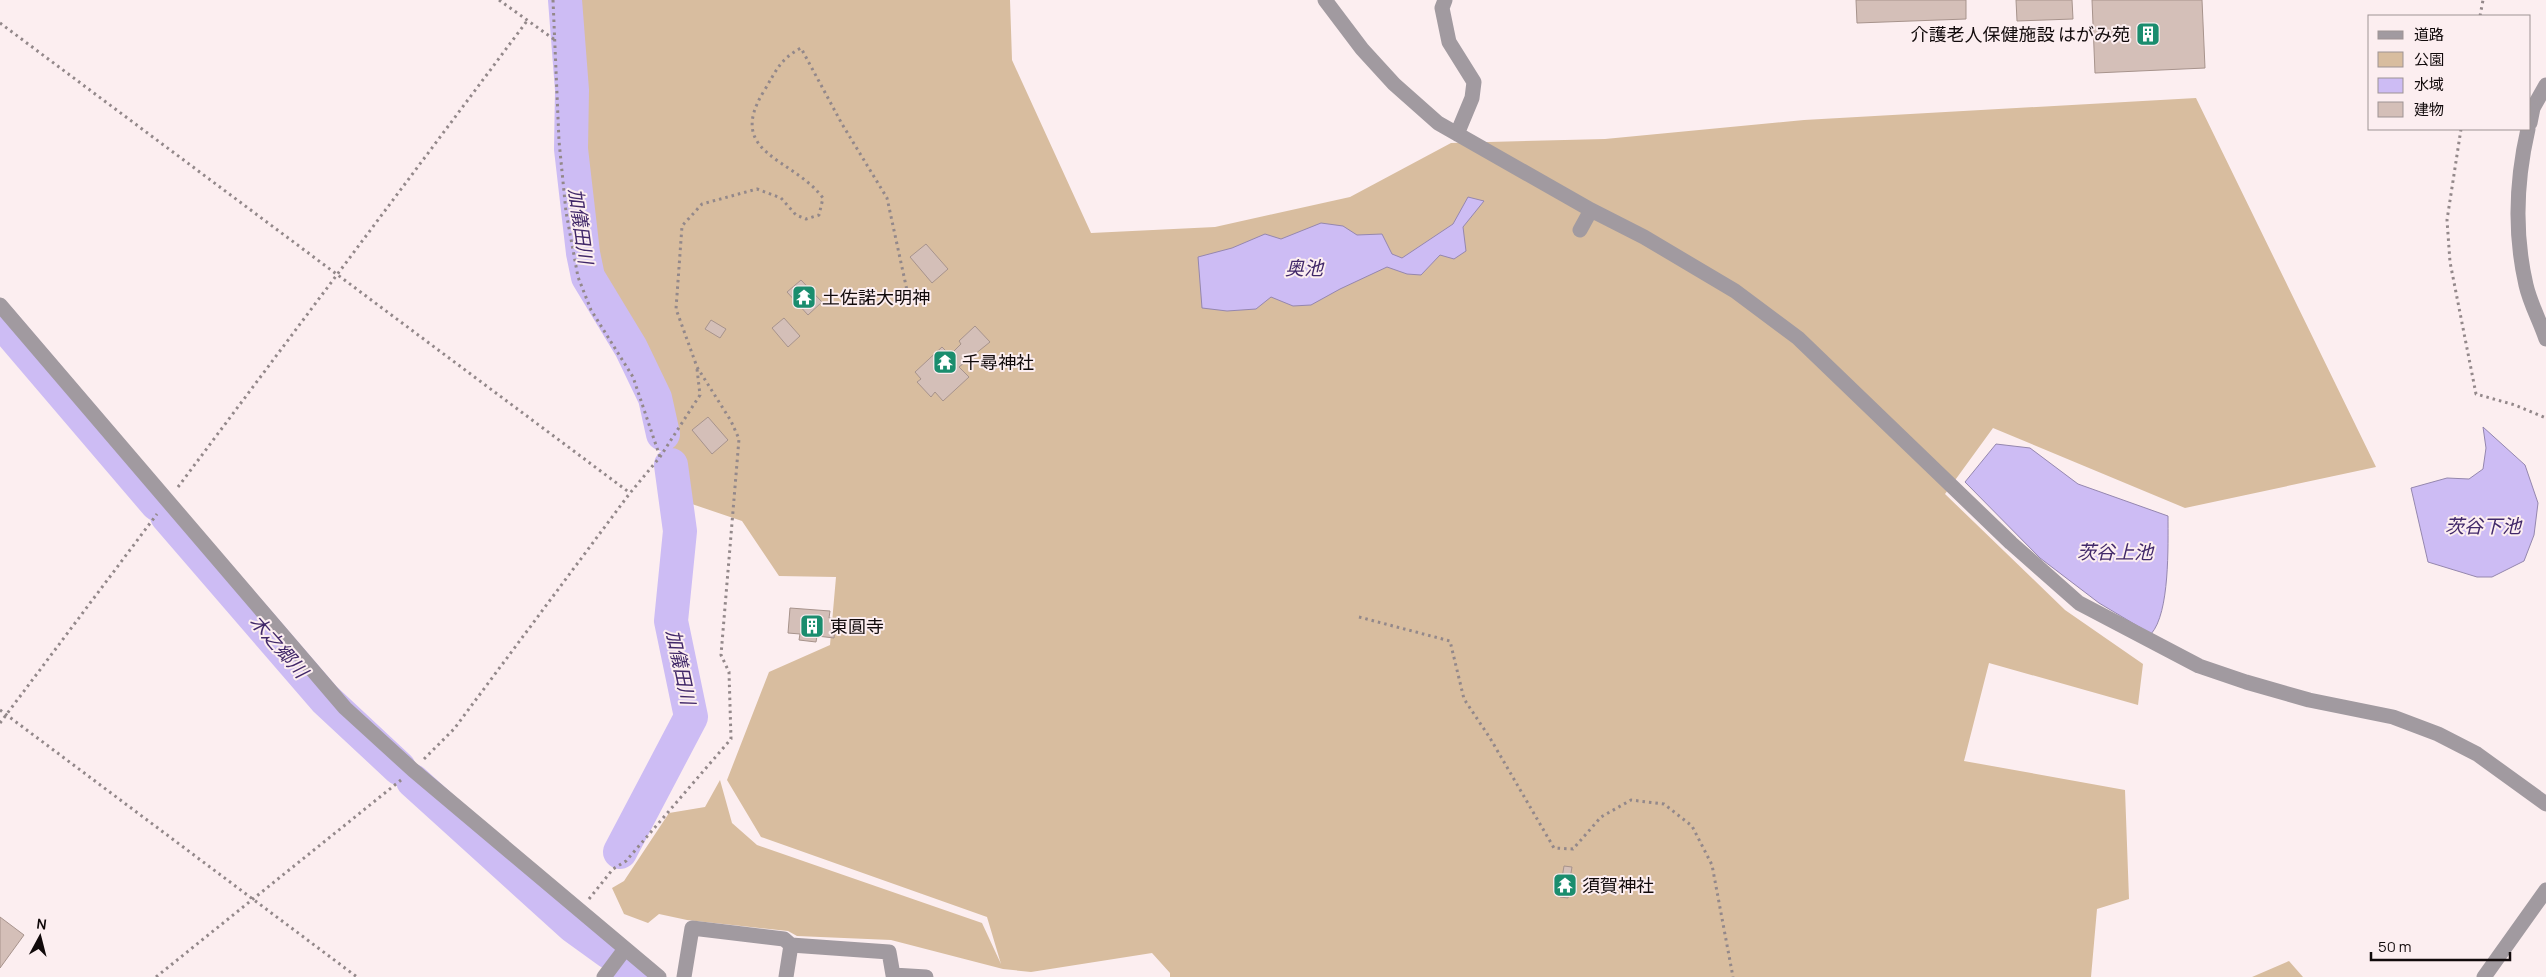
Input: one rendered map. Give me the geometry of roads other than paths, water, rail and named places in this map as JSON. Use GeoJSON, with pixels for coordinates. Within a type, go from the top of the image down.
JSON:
{"type":"FeatureCollection","features":[{"type":"Feature","properties":{"kind":"street"},"geometry":{"type":"LineString","coordinates":[[1324,0],[1362,49],[1394,84],[1438,123],[1591,210],[1644,237],[1735,291],[1798,338],[2011,543],[2079,603],[2199,666],[2309,700],[2393,717],[2438,734],[2476,754],[2546,804]]}},
{"type":"Feature","properties":{"kind":"street"},"geometry":{"type":"LineString","coordinates":[[1445,0],[1442,8],[1449,42],[1474,82],[1472,98],[1457,134]]}},
{"type":"Feature","properties":{"kind":"street"},"geometry":{"type":"LineString","coordinates":[[2531,118],[2533,108],[2546,85]]}},
{"type":"Feature","properties":{"kind":"street"},"geometry":{"type":"LineString","coordinates":[[2528,130],[2517,200],[2518,226],[2526,286],[2546,339]]}},
{"type":"Feature","properties":{"kind":"street"},"geometry":{"type":"LineString","coordinates":[[1580,230],[1591,210]]}},
{"type":"Feature","properties":{"kind":"street"},"geometry":{"type":"LineString","coordinates":[[0,305],[345,708],[413,770],[659,977]]}},
{"type":"Feature","properties":{"kind":"street"},"geometry":{"type":"LineString","coordinates":[[2484,977],[2546,890]]}},
{"type":"Feature","properties":{"kind":"street"},"geometry":{"type":"LineString","coordinates":[[684,977],[692,928],[784,939],[791,945],[889,952],[893,976],[926,977]]}},
{"type":"Feature","properties":{"kind":"street"},"geometry":{"type":"LineString","coordinates":[[786,977],[791,945]]}},
{"type":"Feature","properties":{"kind":"street"},"geometry":{"type":"LineString","coordinates":[[604,977],[625,949]]}},
{"type":"Feature","properties":{"kind":"water","name":"奥池"},"geometry":{"type":"Polygon","coordinates":[[[1468,197],[1484,201],[1463,227],[1466,251],[1454,259],[1440,255],[1421,275],[1407,274],[1387,267],[1311,305],[1293,306],[1271,297],[1256,309],[1227,311],[1202,308],[1198,257],[1232,248],[1265,234],[1281,239],[1321,223],[1343,226],[1357,235],[1382,234],[1392,254],[1402,258],[1453,224],[1468,197]]]}},
{"type":"Feature","properties":{"kind":"water","name":"茨谷下池"},"geometry":{"type":"Polygon","coordinates":[[[2483,427],[2525,465],[2538,503],[2534,535],[2524,561],[2492,577],[2477,577],[2428,562],[2411,488],[2447,478],[2469,479],[2483,469],[2486,448],[2483,427]]]}},
{"type":"Feature","properties":{"kind":"water","name":"茨谷上池"},"geometry":{"type":"Polygon","coordinates":[[[1996,444],[2030,448],[2078,484],[2168,516],[2168,561],[2165,595],[2162,611],[2151,634],[2099,603],[2040,558],[1965,482],[1996,444]]]}},
{"type":"Feature","properties":{"kind":"waterway","name":"加儀田川"},"geometry":{"type":"LineString","coordinates":[[565,0],[572,90],[571,149],[583,253],[588,277],[631,348],[655,398],[663,434]]}},
{"type":"Feature","properties":{"kind":"waterway","name":"木之郷川"},"geometry":{"type":"LineString","coordinates":[[0,320],[157,504]]}},
{"type":"Feature","properties":{"kind":"waterway","name":"加儀田川"},"geometry":{"type":"LineString","coordinates":[[620,852],[691,717],[671,621],[680,531],[671,465]]}},
{"type":"Feature","properties":{"kind":"waterway","name":"木之郷川"},"geometry":{"type":"LineString","coordinates":[[167,516],[325,699],[399,768]]}},
{"type":"Feature","properties":{"kind":"waterway","name":"木之郷川"},"geometry":{"type":"LineString","coordinates":[[413,781],[573,926],[609,952]]}},
{"type":"Feature","properties":{"kind":"waterway","name":"木之郷川"},"geometry":{"type":"LineString","coordinates":[[622,967],[635,977]]}},
{"type":"Feature","properties":{"kind":"place","name":"介護老人保健施設 はがみ苑"},"geometry":{"type":"Point","coordinates":[2148,34]}},
{"type":"Feature","properties":{"kind":"place","name":"土佐諾大明神"},"geometry":{"type":"Point","coordinates":[804,297]}},
{"type":"Feature","properties":{"kind":"place","name":"千尋神社"},"geometry":{"type":"Point","coordinates":[945,362]}},
{"type":"Feature","properties":{"kind":"place","name":"東圓寺"},"geometry":{"type":"Point","coordinates":[812,626]}},
{"type":"Feature","properties":{"kind":"place","name":"須賀神社"},"geometry":{"type":"Point","coordinates":[1565,885]}}]}
